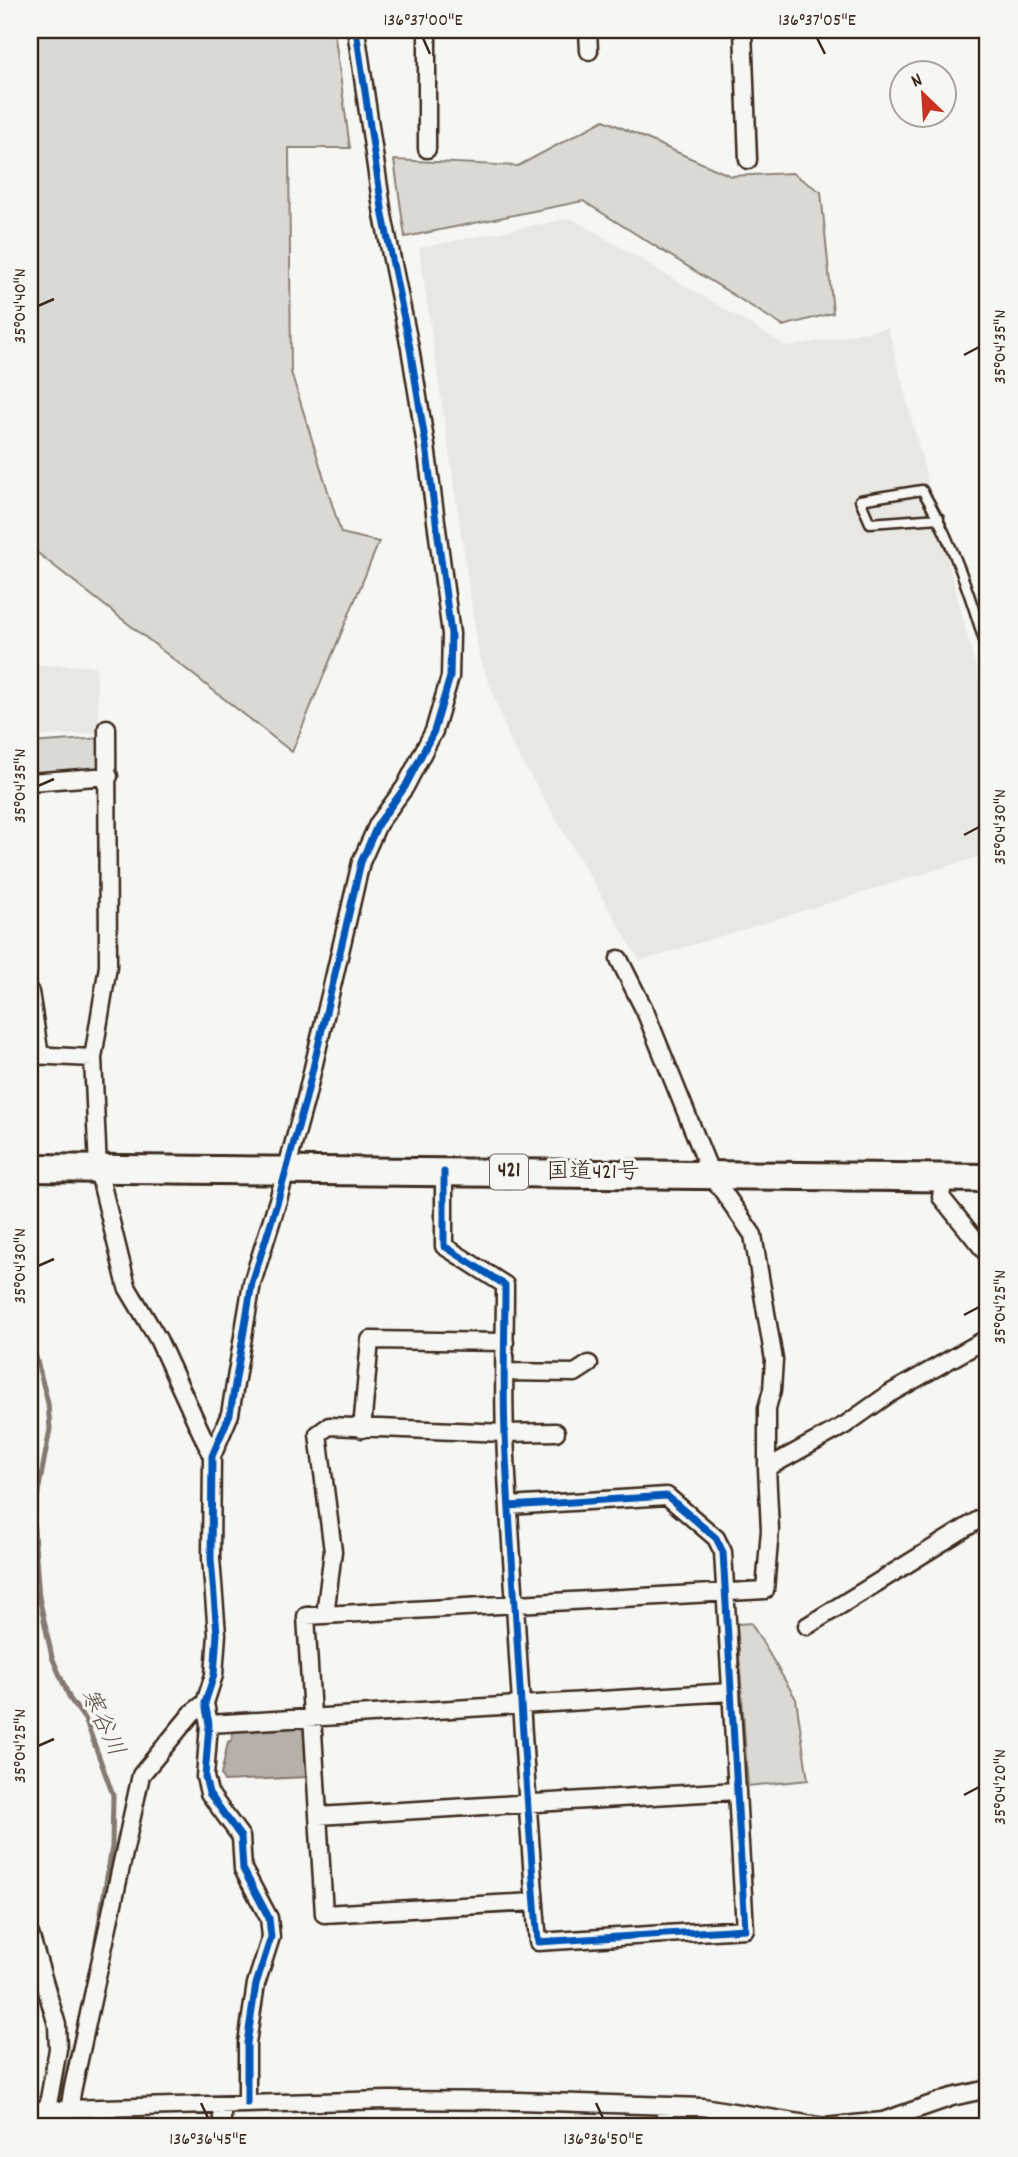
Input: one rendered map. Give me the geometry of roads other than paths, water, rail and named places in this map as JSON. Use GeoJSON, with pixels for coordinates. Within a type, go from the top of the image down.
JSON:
{"type":"FeatureCollection","features":[{"type":"Feature","properties":{"kind":"highway","name":"国道421号"},"geometry":{"type":"LineString","coordinates":[[30,1168],[988,1178]]}},
{"type":"Feature","properties":{"kind":"street"},"geometry":{"type":"LineString","coordinates":[[247,2103],[247,2043],[256,1984],[271,1937],[269,1918],[243,1869],[241,1837],[209,1793],[205,1777],[209,1724],[205,1703],[214,1675],[217,1634],[211,1558],[212,1455],[230,1414],[252,1283],[306,1098],[361,862],[378,824],[405,787],[434,731],[450,677],[451,634],[428,459],[410,348],[383,215],[356,30]]}},
{"type":"Feature","properties":{"kind":"street"},"geometry":{"type":"LineString","coordinates":[[427,30],[428,149]]}},
{"type":"Feature","properties":{"kind":"street"},"geometry":{"type":"LineString","coordinates":[[588,30],[589,51]]}},
{"type":"Feature","properties":{"kind":"street"},"geometry":{"type":"LineString","coordinates":[[743,30],[748,160]]}},
{"type":"Feature","properties":{"kind":"street"},"geometry":{"type":"LineString","coordinates":[[107,728],[108,966],[93,1058],[98,1169],[127,1286],[158,1339],[212,1455]]}},
{"type":"Feature","properties":{"kind":"street"},"geometry":{"type":"LineString","coordinates":[[30,782],[109,776]]}},
{"type":"Feature","properties":{"kind":"street"},"geometry":{"type":"LineString","coordinates":[[533,1902],[324,1914],[306,1616],[765,1590],[770,1530],[767,1408],[772,1390],[774,1360],[753,1235],[710,1174],[645,1011],[619,959]]}},
{"type":"Feature","properties":{"kind":"street"},"geometry":{"type":"LineString","coordinates":[[30,992],[35,1056],[93,1058]]}},
{"type":"Feature","properties":{"kind":"street"},"geometry":{"type":"LineString","coordinates":[[444,1172],[444,1246],[505,1285],[505,1433],[509,1506],[521,1705],[528,1802],[533,1902],[537,1942],[746,1929],[723,1552],[716,1538],[667,1496],[509,1506]]}},
{"type":"Feature","properties":{"kind":"street"},"geometry":{"type":"LineString","coordinates":[[944,1177],[941,1197],[988,1255]]}},
{"type":"Feature","properties":{"kind":"street"},"geometry":{"type":"LineString","coordinates":[[767,1468],[845,1425],[889,1395],[988,1338]]}},
{"type":"Feature","properties":{"kind":"street"},"geometry":{"type":"LineString","coordinates":[[362,1429],[370,1340],[505,1342]]}},
{"type":"Feature","properties":{"kind":"street"},"geometry":{"type":"LineString","coordinates":[[505,1373],[575,1373],[589,1364]]}},
{"type":"Feature","properties":{"kind":"street"},"geometry":{"type":"LineString","coordinates":[[325,1615],[333,1551],[318,1434],[329,1426],[505,1433],[556,1432]]}},
{"type":"Feature","properties":{"kind":"street"},"geometry":{"type":"LineString","coordinates":[[807,1626],[988,1514]]}},
{"type":"Feature","properties":{"kind":"street"},"geometry":{"type":"LineString","coordinates":[[209,1724],[730,1692]]}},
{"type":"Feature","properties":{"kind":"street"},"geometry":{"type":"LineString","coordinates":[[67,2127],[141,1775],[194,1712],[205,1703]]}},
{"type":"Feature","properties":{"kind":"street"},"geometry":{"type":"LineString","coordinates":[[318,1816],[736,1791]]}},
{"type":"Feature","properties":{"kind":"street"},"geometry":{"type":"LineString","coordinates":[[30,1920],[31,1935],[57,2025],[58,2038],[49,2110]]}},
{"type":"Feature","properties":{"kind":"street"},"geometry":{"type":"LineString","coordinates":[[30,2110],[388,2100],[518,2101],[703,2106],[825,2127],[884,2124],[952,2097],[988,2089]]}},
{"type":"Feature","properties":{"kind":"street"},"geometry":{"type":"LineString","coordinates":[[222,2106],[222,2127]]}},
{"type":"Feature","properties":{"kind":"street"},"geometry":{"type":"LineString","coordinates":[[665,2107],[665,2127]]}},
{"type":"Feature","properties":{"kind":"lane"},"geometry":{"type":"LineString","coordinates":[[939,518],[870,523],[860,500],[922,490],[939,518],[974,607],[988,654]]}},
{"type":"Feature","properties":{"kind":"waterway","name":"寒谷川"},"geometry":{"type":"LineString","coordinates":[[30,1335],[48,1403],[50,1429],[33,1519],[39,1597],[52,1657],[70,1699],[86,1721],[113,1795],[112,1847],[95,1948]]}},
{"type":"Feature","properties":{"kind":"waterway","name":"寒谷川"},"geometry":{"type":"LineString","coordinates":[[59,2127],[62,2095],[87,1988]]}}]}
